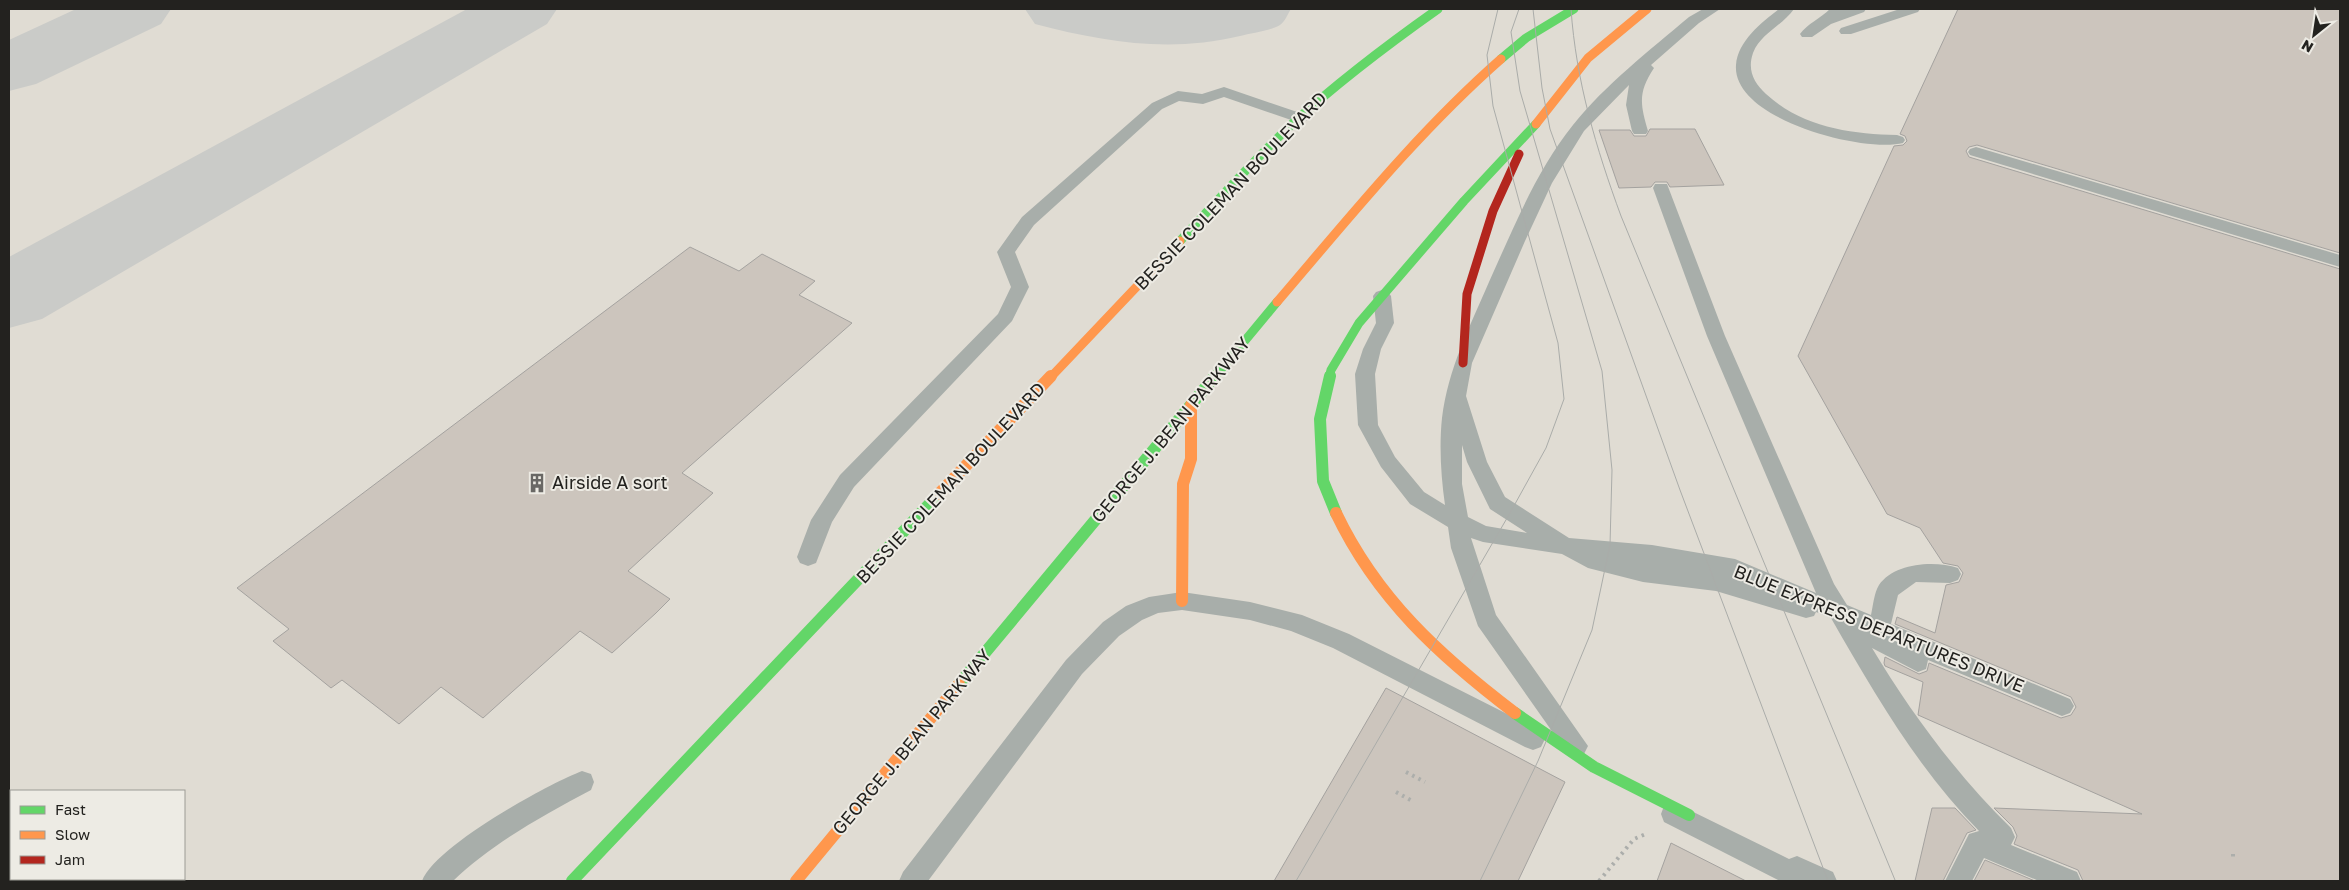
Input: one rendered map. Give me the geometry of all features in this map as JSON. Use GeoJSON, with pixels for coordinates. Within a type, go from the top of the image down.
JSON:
{"type":"FeatureCollection","features":[{"type":"Feature","properties":{"kind":"street","name":"BESSIE COLEMAN BOULEVARD"},"geometry":{"type":"LineString","coordinates":[[572,881],[1272,144],[1332,88],[1413,25],[1438,9]]}},
{"type":"Feature","properties":{"kind":"street"},"geometry":{"type":"LineString","coordinates":[[1526,38],[1567,9]]}},
{"type":"Feature","properties":{"kind":"street","name":"GEORGE J. BEAN PARKWAY"},"geometry":{"type":"LineString","coordinates":[[796,881],[1191,405],[1412,143],[1469,86],[1526,38],[1574,9]]}},
{"type":"Feature","properties":{"kind":"street"},"geometry":{"type":"LineString","coordinates":[[1647,9],[1588,58],[1556,96],[1530,132],[1458,207],[1359,323],[1331,370],[1320,419],[1323,481],[1346,538],[1400,614],[1477,685],[1533,726],[1594,766],[1690,814]]}},
{"type":"Feature","properties":{"kind":"street"},"geometry":{"type":"LineString","coordinates":[[1463,363],[1467,294],[1493,210],[1530,132]]}},
{"type":"Feature","properties":{"kind":"street"},"geometry":{"type":"LineString","coordinates":[[1182,601],[1181,528],[1183,484],[1191,459],[1191,405]]}},
{"type":"Feature","properties":{"kind":"lane"},"geometry":{"type":"LineString","coordinates":[[1596,773],[1506,650],[1486,619],[1462,548],[1452,484],[1452,418],[1463,363],[1544,183],[1578,130],[1611,92],[1694,20],[1713,9]]}},
{"type":"Feature","properties":{"kind":"lane"},"geometry":{"type":"LineString","coordinates":[[1786,9],[1764,28],[1748,50],[1743,69],[1745,78],[1751,87],[1774,108],[1811,126],[1858,138],[1897,140]]}},
{"type":"Feature","properties":{"kind":"lane"},"geometry":{"type":"LineString","coordinates":[[1807,34],[1825,22],[1838,9]]}},
{"type":"Feature","properties":{"kind":"lane"},"geometry":{"type":"LineString","coordinates":[[1825,22],[1859,9]]}},
{"type":"Feature","properties":{"kind":"lane"},"geometry":{"type":"LineString","coordinates":[[1846,32],[1913,9]]}},
{"type":"Feature","properties":{"kind":"lane"},"geometry":{"type":"LineString","coordinates":[[1640,131],[1634,112],[1632,95],[1641,75],[1673,38]]}},
{"type":"Feature","properties":{"kind":"lane"},"geometry":{"type":"LineString","coordinates":[[808,557],[822,520],[847,481],[1006,317],[1020,287],[1006,252],[1028,221],[1157,106],[1178,96],[1203,99],[1224,92],[1300,118]]}},
{"type":"Feature","properties":{"kind":"lane"},"geometry":{"type":"LineString","coordinates":[[1976,152],[2340,261]]}},
{"type":"Feature","properties":{"kind":"lane"},"geometry":{"type":"LineString","coordinates":[[1661,188],[1716,336],[1825,588],[1891,701],[1937,764],[1985,820],[2002,836]]}},
{"type":"Feature","properties":{"kind":"lane","name":"BLUE EXPRESS DEPARTURES DRIVE"},"geometry":{"type":"LineString","coordinates":[[1382,296],[1385,323],[1372,349],[1365,374],[1368,425],[1388,462],[1417,498],[1451,519],[1483,534],[1543,544],[1652,554],[1735,568],[2062,706]]}},
{"type":"Feature","properties":{"kind":"lane"},"geometry":{"type":"LineString","coordinates":[[1457,394],[1477,462],[1497,503],[1555,540],[1588,559],[1643,573],[1716,582],[1807,610],[1876,639],[1918,662]]}},
{"type":"Feature","properties":{"kind":"lane"},"geometry":{"type":"LineString","coordinates":[[1876,639],[1888,590],[1912,574],[1950,574]]}},
{"type":"Feature","properties":{"kind":"lane"},"geometry":{"type":"LineString","coordinates":[[912,881],[1048,700],[1092,647],[1111,629],[1134,613],[1157,604],[1182,601],[1250,611],[1294,622],[1341,641],[1536,740],[1715,836],[1806,881]]}},
{"type":"Feature","properties":{"kind":"lane"},"geometry":{"type":"LineString","coordinates":[[435,881],[457,859],[508,822],[582,782]]}},
{"type":"Feature","properties":{"kind":"lane"},"geometry":{"type":"LineString","coordinates":[[1690,814],[1824,881]]}},
{"type":"Feature","properties":{"kind":"lane"},"geometry":{"type":"LineString","coordinates":[[1958,881],[1978,843],[2068,881]]}},
{"type":"Feature","properties":{"kind":"path"},"geometry":{"type":"LineString","coordinates":[[1406,772],[1425,782]]}},
{"type":"Feature","properties":{"kind":"path"},"geometry":{"type":"LineString","coordinates":[[1396,792],[1414,802]]}},
{"type":"Feature","properties":{"kind":"path"},"geometry":{"type":"LineString","coordinates":[[1599,881],[1634,839],[1690,814]]}},
{"type":"Feature","properties":{"kind":"shaded area"},"geometry":{"type":"Polygon","coordinates":[[[9,9],[2340,9],[2340,881],[9,881],[9,9]]]}},
{"type":"Feature","properties":{"kind":"building"},"geometry":{"type":"Polygon","coordinates":[[[1958,9],[2340,9],[2340,253],[1977,145],[1969,147],[1966,151],[1969,157],[2340,269],[2340,881],[2083,881],[2078,870],[2014,844],[2017,836],[2013,827],[1994,808],[2142,814],[1918,715],[1923,682],[1885,666],[1885,657],[1919,674],[1927,671],[1929,663],[2061,718],[2071,715],[2076,707],[2071,697],[1895,624],[1897,617],[1935,633],[1946,585],[1959,582],[1963,573],[1958,566],[1943,563],[1920,528],[1887,514],[1798,356],[1894,146],[1903,145],[1907,141],[1905,136],[1900,134],[1958,9]]]}},
{"type":"Feature","properties":{"kind":"building"},"geometry":{"type":"Polygon","coordinates":[[[1650,129],[1695,129],[1724,185],[1670,187],[1667,182],[1655,182],[1651,187],[1619,188],[1599,130],[1630,130],[1634,136],[1646,136],[1650,129]]]}},
{"type":"Feature","properties":{"kind":"building","name":"Airside A sort"},"geometry":{"type":"Polygon","coordinates":[[[690,247],[739,271],[762,254],[815,281],[799,295],[852,323],[682,473],[713,493],[628,571],[670,599],[656,613],[612,653],[580,631],[483,718],[441,687],[399,724],[342,680],[331,688],[273,641],[289,629],[237,588],[690,247]]]}},
{"type":"Feature","properties":{"kind":"building"},"geometry":{"type":"Polygon","coordinates":[[[1386,688],[1565,782],[1518,881],[1274,881],[1386,688]]]}},
{"type":"Feature","properties":{"kind":"building"},"geometry":{"type":"Polygon","coordinates":[[[1932,808],[1955,808],[1976,830],[1967,833],[1943,881],[1915,881],[1932,808]]]}},
{"type":"Feature","properties":{"kind":"building"},"geometry":{"type":"Polygon","coordinates":[[[1671,843],[1746,881],[1657,881],[1671,843]]]}},
{"type":"Feature","properties":{"kind":"building"},"geometry":{"type":"Polygon","coordinates":[[[1985,860],[2035,881],[1974,881],[1985,860]]]}},
{"type":"Feature","properties":{"kind":"taxiway"},"geometry":{"type":"LineString","coordinates":[[9,68],[135,9]]}},
{"type":"Feature","properties":{"kind":"taxiway"},"geometry":{"type":"LineString","coordinates":[[9,297],[521,9]]}},
{"type":"Feature","properties":{"kind":"taxiway"},"geometry":{"type":"LineString","coordinates":[[1061,9],[1109,20],[1158,24],[1207,21],[1255,9]]}},
{"type":"Feature","properties":{"kind":"tram line"},"geometry":{"type":"LineString","coordinates":[[1296,881],[1510,513],[1546,448],[1564,399],[1558,343],[1493,106],[1487,55],[1498,9]]}},
{"type":"Feature","properties":{"kind":"tram line"},"geometry":{"type":"LineString","coordinates":[[1480,881],[1538,761],[1592,630],[1610,545],[1612,470],[1602,371],[1520,91],[1511,32],[1519,9]]}},
{"type":"Feature","properties":{"kind":"tram line"},"geometry":{"type":"LineString","coordinates":[[1533,9],[1542,88],[1550,129],[1680,490],[1828,881]]}},
{"type":"Feature","properties":{"kind":"tram line"},"geometry":{"type":"LineString","coordinates":[[1571,9],[1577,62],[1588,114],[1621,216],[1895,880]]}},
{"type":"Feature","properties":{"kind":"traffic: fast"},"geometry":{"type":"LineString","coordinates":[[1180,241],[1260,156],[1311,107],[1373,56],[1438,9]]}},
{"type":"Feature","properties":{"kind":"traffic: fast"},"geometry":{"type":"LineString","coordinates":[[1501,59],[1526,38],[1574,9]]}},
{"type":"Feature","properties":{"kind":"traffic: fast"},"geometry":{"type":"LineString","coordinates":[[1336,513],[1323,481],[1320,419],[1331,370],[1359,323],[1464,201],[1536,124]]}},
{"type":"Feature","properties":{"kind":"traffic: fast"},"geometry":{"type":"LineString","coordinates":[[959,684],[1277,302]]}},
{"type":"Feature","properties":{"kind":"traffic: fast"},"geometry":{"type":"LineString","coordinates":[[572,881],[939,494]]}},
{"type":"Feature","properties":{"kind":"traffic: fast"},"geometry":{"type":"LineString","coordinates":[[1515,713],[1594,767],[1689,815]]}},
{"type":"Feature","properties":{"kind":"traffic: slow"},"geometry":{"type":"LineString","coordinates":[[1536,124],[1588,58],[1647,9]]}},
{"type":"Feature","properties":{"kind":"traffic: slow"},"geometry":{"type":"LineString","coordinates":[[1277,302],[1412,145],[1470,86],[1501,59]]}},
{"type":"Feature","properties":{"kind":"traffic: slow"},"geometry":{"type":"LineString","coordinates":[[939,494],[1180,241]]}},
{"type":"Feature","properties":{"kind":"traffic: slow"},"geometry":{"type":"LineString","coordinates":[[1182,601],[1183,484],[1191,459],[1191,405]]}},
{"type":"Feature","properties":{"kind":"traffic: slow"},"geometry":{"type":"LineString","coordinates":[[1336,513],[1350,543],[1368,572],[1412,625],[1462,672],[1515,713]]}},
{"type":"Feature","properties":{"kind":"traffic: slow"},"geometry":{"type":"LineString","coordinates":[[796,881],[959,684]]}},
{"type":"Feature","properties":{"kind":"traffic: jam"},"geometry":{"type":"LineString","coordinates":[[1463,363],[1467,294],[1493,211],[1519,154]]}},
{"type":"Feature","properties":{"kind":"place","name":"Airside A sort"},"geometry":{"type":"Point","coordinates":[537,483]}}]}
